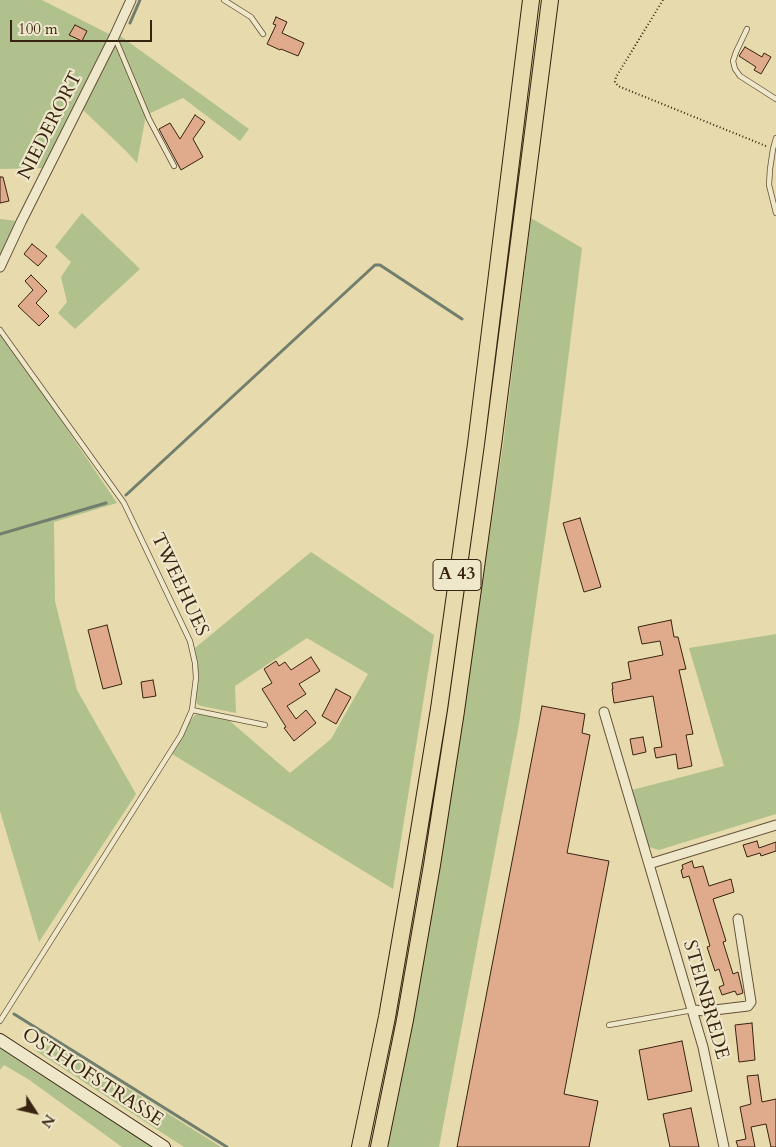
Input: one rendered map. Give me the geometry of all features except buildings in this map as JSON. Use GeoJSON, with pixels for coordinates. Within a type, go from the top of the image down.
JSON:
{"type":"FeatureCollection","features":[{"type":"Feature","properties":{"kind":"highway","name":"A 43"},"geometry":{"type":"LineString","coordinates":[[360,1147],[397,959],[438,709],[477,435],[531,0]]}},
{"type":"Feature","properties":{"kind":"highway","name":"A 43"},"geometry":{"type":"LineString","coordinates":[[379,1147],[405,1020],[454,721],[495,435],[550,0]]}},
{"type":"Feature","properties":{"kind":"street","name":"NIEDERORT"},"geometry":{"type":"LineString","coordinates":[[0,267],[114,37],[130,0]]}},
{"type":"Feature","properties":{"kind":"street","name":"STEINBREDE"},"geometry":{"type":"LineString","coordinates":[[604,712],[693,1010],[703,1047],[724,1147]]}},
{"type":"Feature","properties":{"kind":"street"},"geometry":{"type":"LineString","coordinates":[[649,864],[776,825]]}},
{"type":"Feature","properties":{"kind":"street"},"geometry":{"type":"LineString","coordinates":[[693,1010],[706,1011],[748,1006],[751,1002],[738,919]]}},
{"type":"Feature","properties":{"kind":"street","name":"OSTHOFSTRASSE"},"geometry":{"type":"LineString","coordinates":[[0,1040],[164,1147]]}},
{"type":"Feature","properties":{"kind":"lane"},"geometry":{"type":"LineString","coordinates":[[224,0],[250,17],[263,34]]}},
{"type":"Feature","properties":{"kind":"lane"},"geometry":{"type":"LineString","coordinates":[[747,29],[733,61],[735,69],[740,76],[776,99]]}},
{"type":"Feature","properties":{"kind":"lane"},"geometry":{"type":"LineString","coordinates":[[114,37],[149,119],[174,166]]}},
{"type":"Feature","properties":{"kind":"lane"},"geometry":{"type":"LineString","coordinates":[[776,138],[769,185],[776,213]]}},
{"type":"Feature","properties":{"kind":"lane","name":"TWEEHUES"},"geometry":{"type":"LineString","coordinates":[[0,330],[124,502],[190,641],[193,650],[196,678],[192,710],[171,752],[0,1021]]}},
{"type":"Feature","properties":{"kind":"lane"},"geometry":{"type":"LineString","coordinates":[[192,710],[265,725]]}},
{"type":"Feature","properties":{"kind":"lane"},"geometry":{"type":"LineString","coordinates":[[609,1025],[693,1010]]}},
{"type":"Feature","properties":{"kind":"path"},"geometry":{"type":"LineString","coordinates":[[663,0],[616,77],[618,86],[773,149]]}},
{"type":"Feature","properties":{"kind":"green space"},"geometry":{"type":"Polygon","coordinates":[[[0,0],[42,0],[111,35],[44,168],[0,169],[0,0]]]}},
{"type":"Feature","properties":{"kind":"green space"},"geometry":{"type":"Polygon","coordinates":[[[119,35],[249,129],[240,141],[183,98],[146,115],[137,163],[82,109],[119,35]]]}},
{"type":"Feature","properties":{"kind":"green space"},"geometry":{"type":"Polygon","coordinates":[[[82,213],[140,269],[75,329],[58,313],[67,302],[61,277],[71,262],[55,247],[82,213]]]}},
{"type":"Feature","properties":{"kind":"green space"},"geometry":{"type":"Polygon","coordinates":[[[531,218],[582,248],[551,496],[519,724],[439,1147],[388,1147],[412,1020],[463,711],[503,445],[531,218]]]}},
{"type":"Feature","properties":{"kind":"green space"},"geometry":{"type":"Polygon","coordinates":[[[0,219],[18,221],[0,261],[0,219]]]}},
{"type":"Feature","properties":{"kind":"green space"},"geometry":{"type":"Polygon","coordinates":[[[0,330],[117,503],[54,522],[55,601],[77,690],[136,794],[39,942],[0,811],[0,330]]]}},
{"type":"Feature","properties":{"kind":"green space"},"geometry":{"type":"Polygon","coordinates":[[[311,552],[434,635],[393,889],[172,754],[190,721],[198,714],[233,718],[231,722],[290,773],[331,739],[368,674],[307,638],[235,686],[236,713],[201,706],[197,704],[196,700],[199,678],[195,648],[311,552]]]}},
{"type":"Feature","properties":{"kind":"green space"},"geometry":{"type":"Polygon","coordinates":[[[776,634],[776,814],[659,850],[649,847],[632,790],[724,766],[689,648],[776,634]]]}},
{"type":"Feature","properties":{"kind":"green space"},"geometry":{"type":"Polygon","coordinates":[[[51,1040],[221,1147],[184,1147],[36,1051],[51,1040]]]}},
{"type":"Feature","properties":{"kind":"green space"},"geometry":{"type":"Polygon","coordinates":[[[0,1047],[152,1147],[122,1147],[28,1079],[4,1065],[0,1070],[0,1047]]]}},
{"type":"Feature","properties":{"kind":"waterway"},"geometry":{"type":"LineString","coordinates":[[130,23],[140,0]]}},
{"type":"Feature","properties":{"kind":"waterway"},"geometry":{"type":"LineString","coordinates":[[126,495],[375,265],[380,265],[462,319]]}},
{"type":"Feature","properties":{"kind":"waterway"},"geometry":{"type":"LineString","coordinates":[[0,534],[106,503]]}},
{"type":"Feature","properties":{"kind":"waterway"},"geometry":{"type":"LineString","coordinates":[[14,1014],[227,1147]]}}]}
